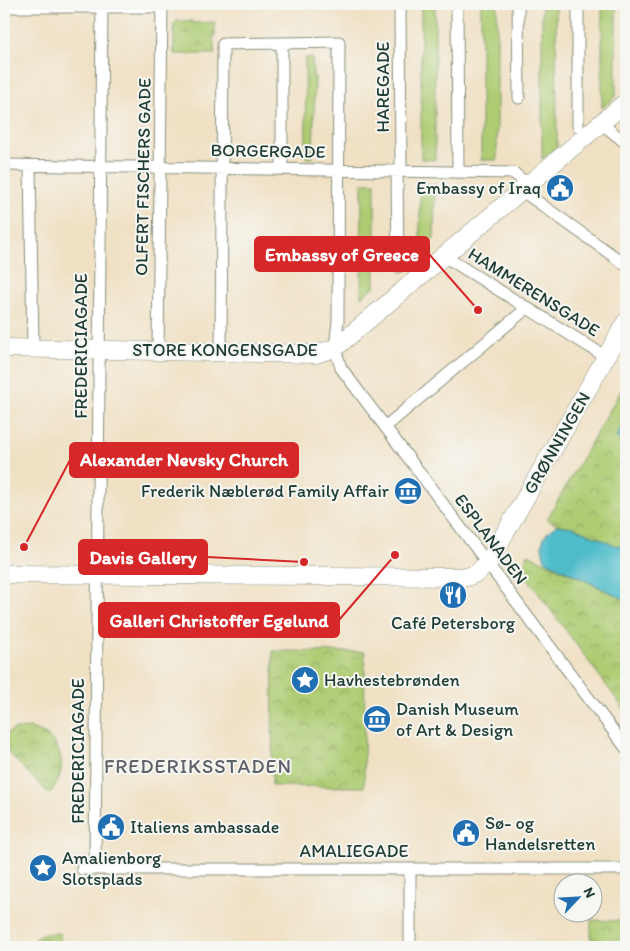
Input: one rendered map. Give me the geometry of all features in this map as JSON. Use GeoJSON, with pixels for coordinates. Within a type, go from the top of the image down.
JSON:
{"type":"FeatureCollection","features":[{"type":"Feature","properties":{"kind":"main road","name":"STORE KONGENSGADE"},"geometry":{"type":"LineString","coordinates":[[4,348],[316,354],[335,348],[626,102]]}},
{"type":"Feature","properties":{"kind":"main road","name":"GRØNNINGEN"},"geometry":{"type":"LineString","coordinates":[[488,563],[626,322]]}},
{"type":"Feature","properties":{"kind":"main road"},"geometry":{"type":"LineString","coordinates":[[4,574],[467,577],[488,563]]}},
{"type":"Feature","properties":{"kind":"street","name":"HAREGADE"},"geometry":{"type":"LineString","coordinates":[[398,267],[400,4]]}},
{"type":"Feature","properties":{"kind":"street"},"geometry":{"type":"LineString","coordinates":[[457,4],[458,172]]}},
{"type":"Feature","properties":{"kind":"street"},"geometry":{"type":"LineString","coordinates":[[518,4],[518,98]]}},
{"type":"Feature","properties":{"kind":"street"},"geometry":{"type":"LineString","coordinates":[[578,4],[578,126]]}},
{"type":"Feature","properties":{"kind":"street","name":"FREDERICIAGADE"},"geometry":{"type":"LineString","coordinates":[[95,868],[102,5]]}},
{"type":"Feature","properties":{"kind":"street"},"geometry":{"type":"LineString","coordinates":[[4,7],[162,5]]}},
{"type":"Feature","properties":{"kind":"street","name":"OLFERT FISCHERS GADE"},"geometry":{"type":"LineString","coordinates":[[158,351],[162,5]]}},
{"type":"Feature","properties":{"kind":"street"},"geometry":{"type":"LineString","coordinates":[[221,352],[223,44],[339,42],[338,321],[335,348]]}},
{"type":"Feature","properties":{"kind":"street"},"geometry":{"type":"LineString","coordinates":[[282,43],[282,168]]}},
{"type":"Feature","properties":{"kind":"street"},"geometry":{"type":"LineString","coordinates":[[601,123],[626,144]]}},
{"type":"Feature","properties":{"kind":"street","name":"BORGERGADE"},"geometry":{"type":"LineString","coordinates":[[4,165],[514,173],[525,188],[626,265]]}},
{"type":"Feature","properties":{"kind":"street"},"geometry":{"type":"LineString","coordinates":[[30,166],[33,348]]}},
{"type":"Feature","properties":{"kind":"street","name":"HAMMERENSGADE"},"geometry":{"type":"LineString","coordinates":[[444,256],[606,357]]}},
{"type":"Feature","properties":{"kind":"street"},"geometry":{"type":"LineString","coordinates":[[385,427],[526,308]]}},
{"type":"Feature","properties":{"kind":"street","name":"ESPLANADEN"},"geometry":{"type":"LineString","coordinates":[[335,348],[341,368],[626,748]]}},
{"type":"Feature","properties":{"kind":"street","name":"AMALIEGADE"},"geometry":{"type":"LineString","coordinates":[[82,869],[626,868]]}},
{"type":"Feature","properties":{"kind":"street"},"geometry":{"type":"LineString","coordinates":[[410,869],[410,947]]}},
{"type":"Feature","properties":{"kind":"green space"},"geometry":{"type":"Polygon","coordinates":[[[421,4],[435,4],[435,160],[421,159],[421,4]]]}},
{"type":"Feature","properties":{"kind":"green space"},"geometry":{"type":"Polygon","coordinates":[[[481,4],[497,4],[497,160],[481,160],[481,4]]]}},
{"type":"Feature","properties":{"kind":"green space"},"geometry":{"type":"Polygon","coordinates":[[[542,4],[556,4],[557,147],[542,159],[542,4]]]}},
{"type":"Feature","properties":{"kind":"green space"},"geometry":{"type":"Polygon","coordinates":[[[602,4],[616,4],[616,96],[602,108],[602,4]]]}},
{"type":"Feature","properties":{"kind":"green space"},"geometry":{"type":"Polygon","coordinates":[[[177,21],[192,21],[192,23],[215,22],[215,36],[213,36],[215,54],[174,54],[174,24],[177,21]]]}},
{"type":"Feature","properties":{"kind":"green space"},"geometry":{"type":"Polygon","coordinates":[[[305,58],[312,58],[313,77],[315,77],[313,158],[306,158],[305,58]]]}},
{"type":"Feature","properties":{"kind":"green space"},"geometry":{"type":"Polygon","coordinates":[[[362,183],[375,183],[375,286],[361,297],[362,183]]]}},
{"type":"Feature","properties":{"kind":"green space"},"geometry":{"type":"Polygon","coordinates":[[[420,183],[435,184],[434,239],[420,250],[420,183]]]}},
{"type":"Feature","properties":{"kind":"green space"},"geometry":{"type":"Polygon","coordinates":[[[626,382],[626,417],[616,437],[626,442],[626,542],[617,546],[574,527],[557,525],[547,519],[626,382]]]}},
{"type":"Feature","properties":{"kind":"green space"},"geometry":{"type":"Polygon","coordinates":[[[528,554],[626,600],[626,712],[522,571],[528,554]]]}},
{"type":"Feature","properties":{"kind":"green space"},"geometry":{"type":"Polygon","coordinates":[[[273,651],[365,652],[364,787],[272,786],[273,651]]]}},
{"type":"Feature","properties":{"kind":"green space"},"geometry":{"type":"Polygon","coordinates":[[[30,728],[50,738],[60,755],[60,775],[56,785],[49,794],[4,748],[4,734],[16,729],[30,728]]]}},
{"type":"Feature","properties":{"kind":"green space"},"geometry":{"type":"Polygon","coordinates":[[[602,920],[626,921],[626,947],[591,947],[591,924],[602,924],[602,920]]]}},
{"type":"Feature","properties":{"kind":"green space"},"geometry":{"type":"Polygon","coordinates":[[[60,933],[60,947],[27,947],[41,934],[60,933]]]}},
{"type":"Feature","properties":{"kind":"water"},"geometry":{"type":"Polygon","coordinates":[[[626,417],[626,442],[616,438],[626,417]]]}},
{"type":"Feature","properties":{"kind":"water"},"geometry":{"type":"Polygon","coordinates":[[[557,525],[573,527],[617,546],[626,542],[626,600],[546,561],[542,550],[543,540],[548,532],[557,525]]]}},
{"type":"Feature","properties":{"kind":"place","name":"Embassy of Iraq"},"geometry":{"type":"Point","coordinates":[560,188]}},
{"type":"Feature","properties":{"kind":"place","name":"Embassy of Greece"},"geometry":{"type":"Point","coordinates":[478,310]}},
{"type":"Feature","properties":{"kind":"place","name":"Frederik Næblerød Family Affair"},"geometry":{"type":"Point","coordinates":[408,491]}},
{"type":"Feature","properties":{"kind":"place","name":"Alexander Nevsky Church"},"geometry":{"type":"Point","coordinates":[24,547]}},
{"type":"Feature","properties":{"kind":"place","name":"Galleri Christoffer Egelund"},"geometry":{"type":"Point","coordinates":[395,555]}},
{"type":"Feature","properties":{"kind":"place","name":"Davis Gallery"},"geometry":{"type":"Point","coordinates":[304,562]}},
{"type":"Feature","properties":{"kind":"place","name":"Café Petersborg"},"geometry":{"type":"Point","coordinates":[453,595]}},
{"type":"Feature","properties":{"kind":"place","name":"Havhestebrønden"},"geometry":{"type":"Point","coordinates":[305,680]}},
{"type":"Feature","properties":{"kind":"place","name":"Danish Museum of Art & Design"},"geometry":{"type":"Point","coordinates":[377,719]}},
{"type":"Feature","properties":{"kind":"place","name":"Italiens ambassade"},"geometry":{"type":"Point","coordinates":[111,827]}},
{"type":"Feature","properties":{"kind":"place","name":"Sø- og Handelsretten"},"geometry":{"type":"Point","coordinates":[466,833]}},
{"type":"Feature","properties":{"kind":"place","name":"Amalienborg Slotsplads"},"geometry":{"type":"Point","coordinates":[43,868]}},
{"type":"Feature","properties":{"kind":"district","name":"FREDERIKSSTADEN"},"geometry":{"type":"Point","coordinates":[198,766]}}]}
